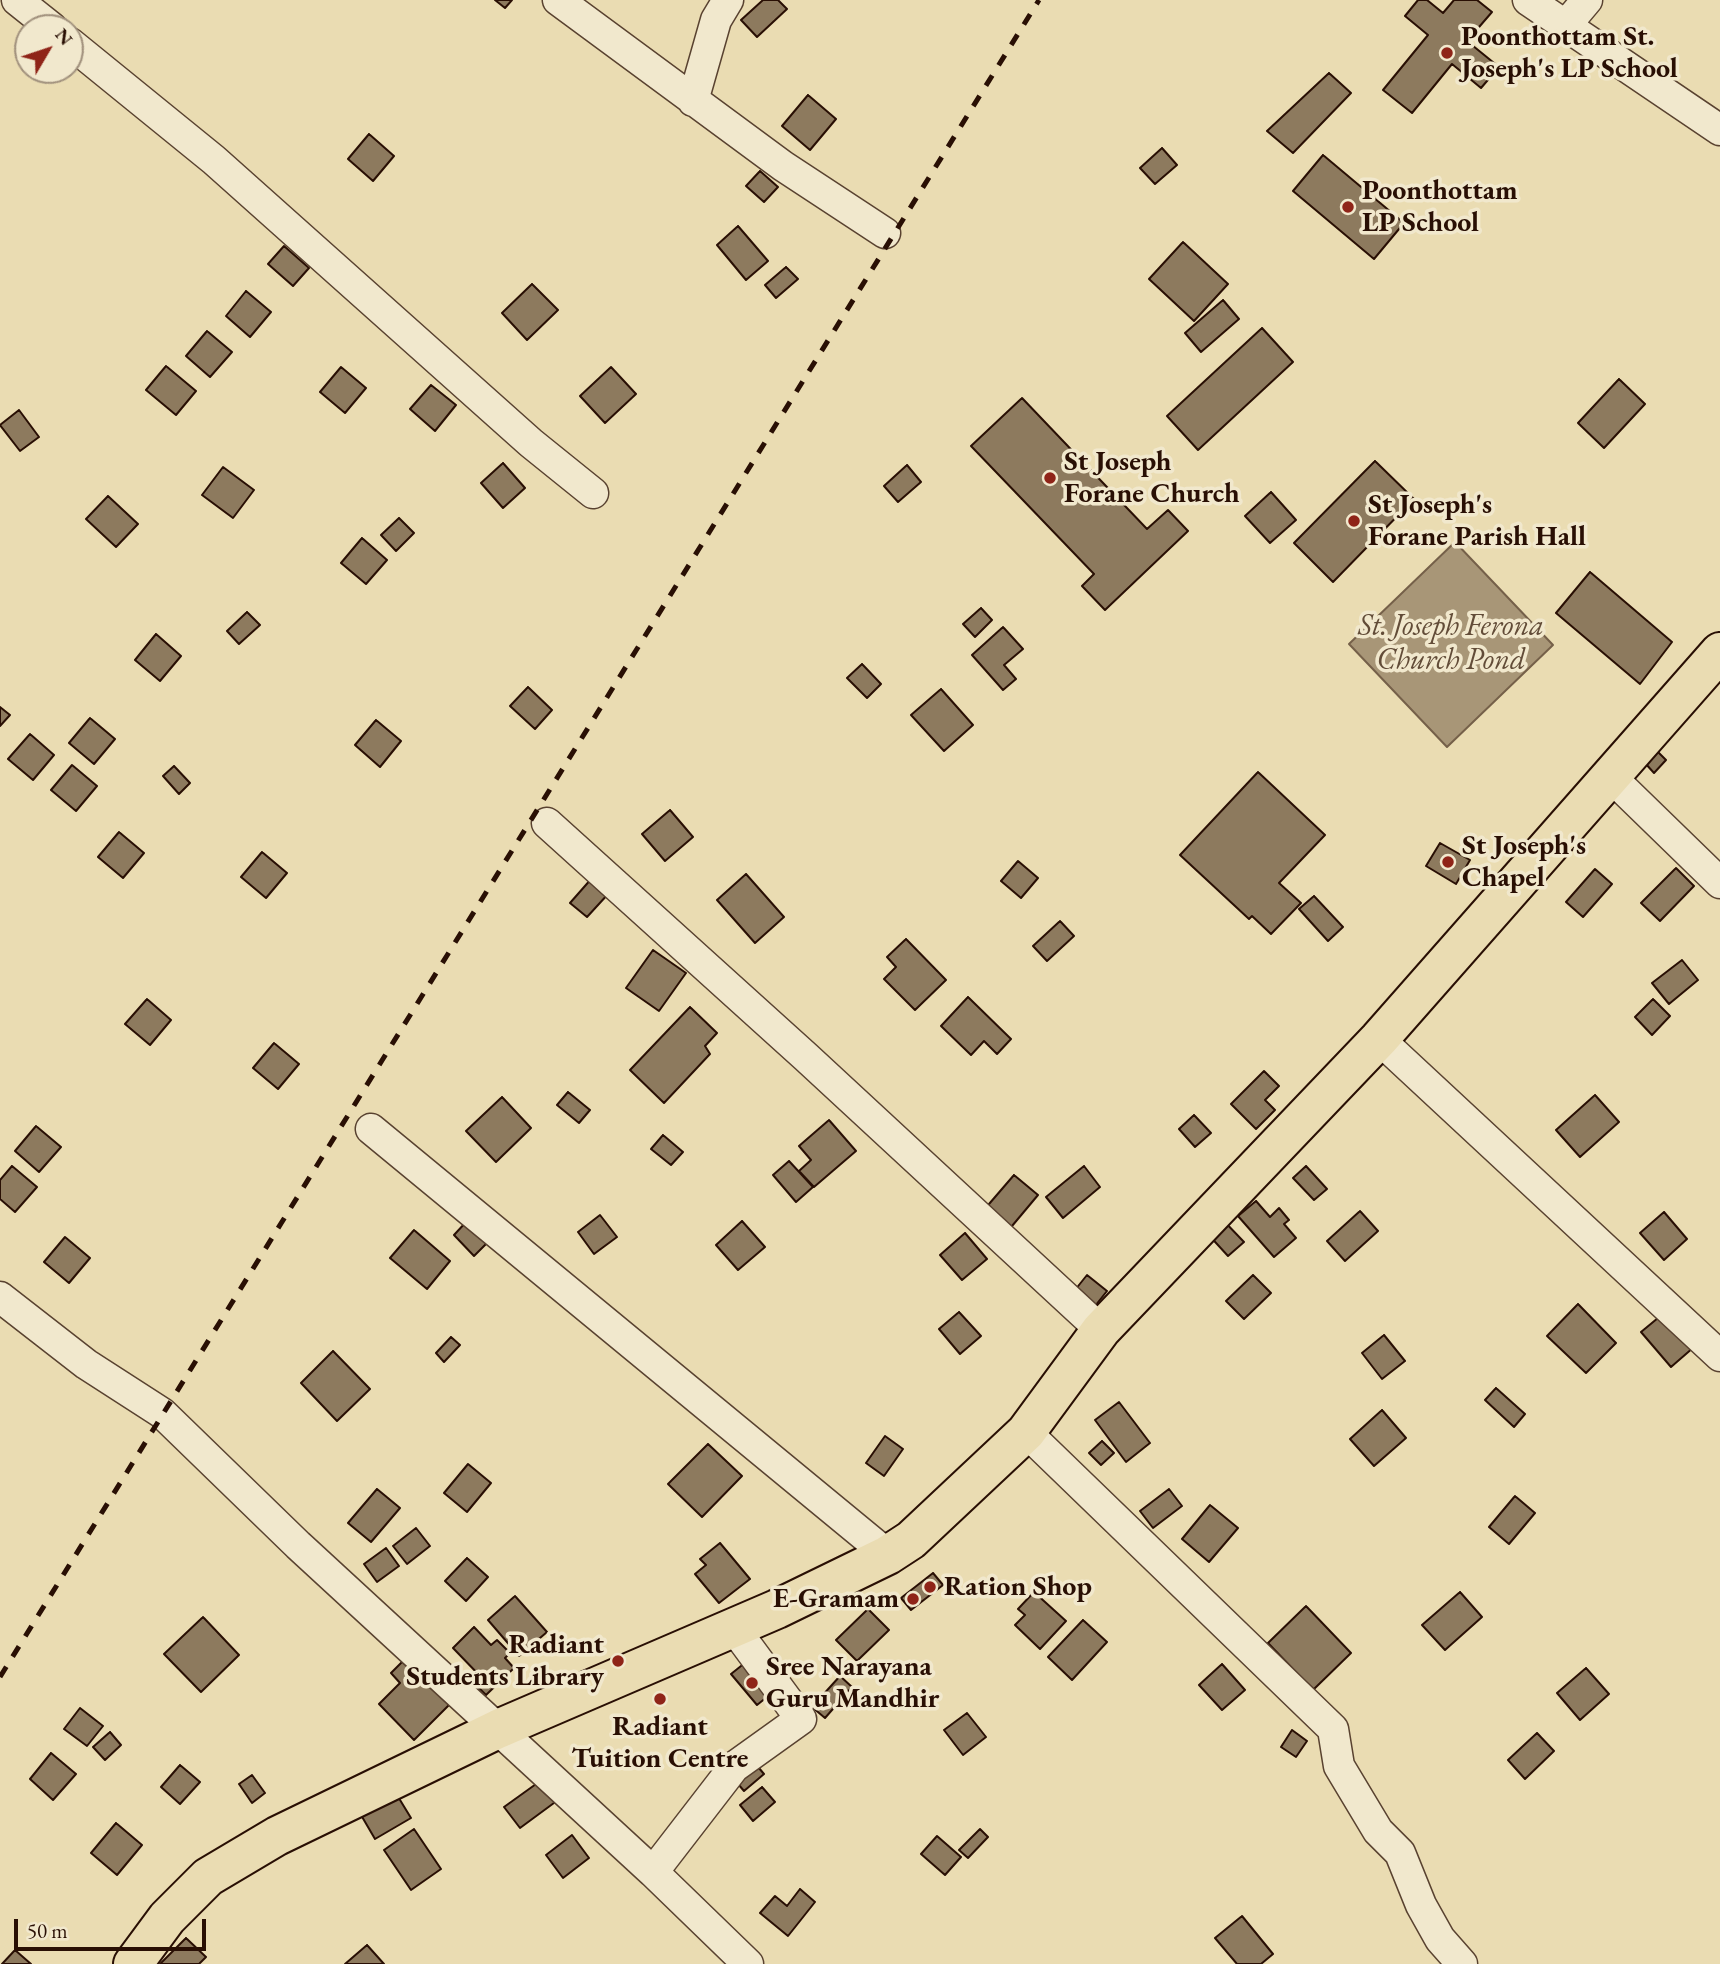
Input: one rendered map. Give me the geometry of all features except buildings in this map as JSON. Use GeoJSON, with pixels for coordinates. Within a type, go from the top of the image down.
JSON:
{"type":"FeatureCollection","features":[{"type":"Feature","properties":{"kind":"main road"},"geometry":{"type":"LineString","coordinates":[[133,1964],[167,1917],[208,1877],[277,1836],[498,1729],[734,1628],[888,1555],[911,1540],[1026,1432],[1101,1330],[1379,1039],[1719,655]]}},
{"type":"Feature","properties":{"kind":"street"},"geometry":{"type":"LineString","coordinates":[[17,0],[34,14]]}},
{"type":"Feature","properties":{"kind":"street"},"geometry":{"type":"LineString","coordinates":[[558,0],[693,101],[885,233]]}},
{"type":"Feature","properties":{"kind":"street"},"geometry":{"type":"LineString","coordinates":[[693,101],[716,20],[729,0]]}},
{"type":"Feature","properties":{"kind":"street"},"geometry":{"type":"LineString","coordinates":[[1528,0],[1720,130]]}},
{"type":"Feature","properties":{"kind":"street"},"geometry":{"type":"LineString","coordinates":[[1566,25],[1587,0]]}},
{"type":"Feature","properties":{"kind":"street"},"geometry":{"type":"LineString","coordinates":[[84,54],[214,160],[531,443],[593,493]]}},
{"type":"Feature","properties":{"kind":"street"},"geometry":{"type":"LineString","coordinates":[[1611,777],[1720,883]]}},
{"type":"Feature","properties":{"kind":"street"},"geometry":{"type":"LineString","coordinates":[[547,823],[806,1057],[1101,1330]]}},
{"type":"Feature","properties":{"kind":"street"},"geometry":{"type":"LineString","coordinates":[[1379,1039],[1720,1356]]}},
{"type":"Feature","properties":{"kind":"street"},"geometry":{"type":"LineString","coordinates":[[371,1129],[888,1555]]}},
{"type":"Feature","properties":{"kind":"street"},"geometry":{"type":"LineString","coordinates":[[0,1297],[86,1364],[162,1413],[298,1545],[653,1872],[748,1964]]}},
{"type":"Feature","properties":{"kind":"street"},"geometry":{"type":"LineString","coordinates":[[1026,1432],[1333,1729],[1339,1766],[1378,1831],[1400,1853],[1421,1905],[1440,1939],[1462,1964]]}},
{"type":"Feature","properties":{"kind":"street"},"geometry":{"type":"LineString","coordinates":[[653,1872],[734,1767],[801,1719],[734,1628]]}},
{"type":"Feature","properties":{"kind":"water","name":"St. Joseph Ferona Church Pond"},"geometry":{"type":"Polygon","coordinates":[[[1455,542],[1553,645],[1447,747],[1349,644],[1455,542]]]}},
{"type":"Feature","properties":{"kind":"railway"},"geometry":{"type":"LineString","coordinates":[[0,1677],[1039,0]]}},
{"type":"Feature","properties":{"kind":"place","name":"Poonthottam St. Joseph's LP School"},"geometry":{"type":"Point","coordinates":[1447,53]}},
{"type":"Feature","properties":{"kind":"place","name":"Poonthottam LP School"},"geometry":{"type":"Point","coordinates":[1348,207]}},
{"type":"Feature","properties":{"kind":"place","name":"St Joseph Forane Church"},"geometry":{"type":"Point","coordinates":[1050,478]}},
{"type":"Feature","properties":{"kind":"place","name":"St Joseph's Forane Parish Hall"},"geometry":{"type":"Point","coordinates":[1354,521]}},
{"type":"Feature","properties":{"kind":"place","name":"St Joseph's Chapel"},"geometry":{"type":"Point","coordinates":[1448,862]}},
{"type":"Feature","properties":{"kind":"place","name":"Ration Shop"},"geometry":{"type":"Point","coordinates":[930,1587]}},
{"type":"Feature","properties":{"kind":"place","name":"E-Gramam"},"geometry":{"type":"Point","coordinates":[913,1599]}},
{"type":"Feature","properties":{"kind":"place","name":"Radiant Students Library"},"geometry":{"type":"Point","coordinates":[618,1661]}},
{"type":"Feature","properties":{"kind":"place","name":"Sree Narayana Guru Mandhir"},"geometry":{"type":"Point","coordinates":[752,1683]}},
{"type":"Feature","properties":{"kind":"place","name":"Radiant Tuition Centre"},"geometry":{"type":"Point","coordinates":[660,1699]}}]}
